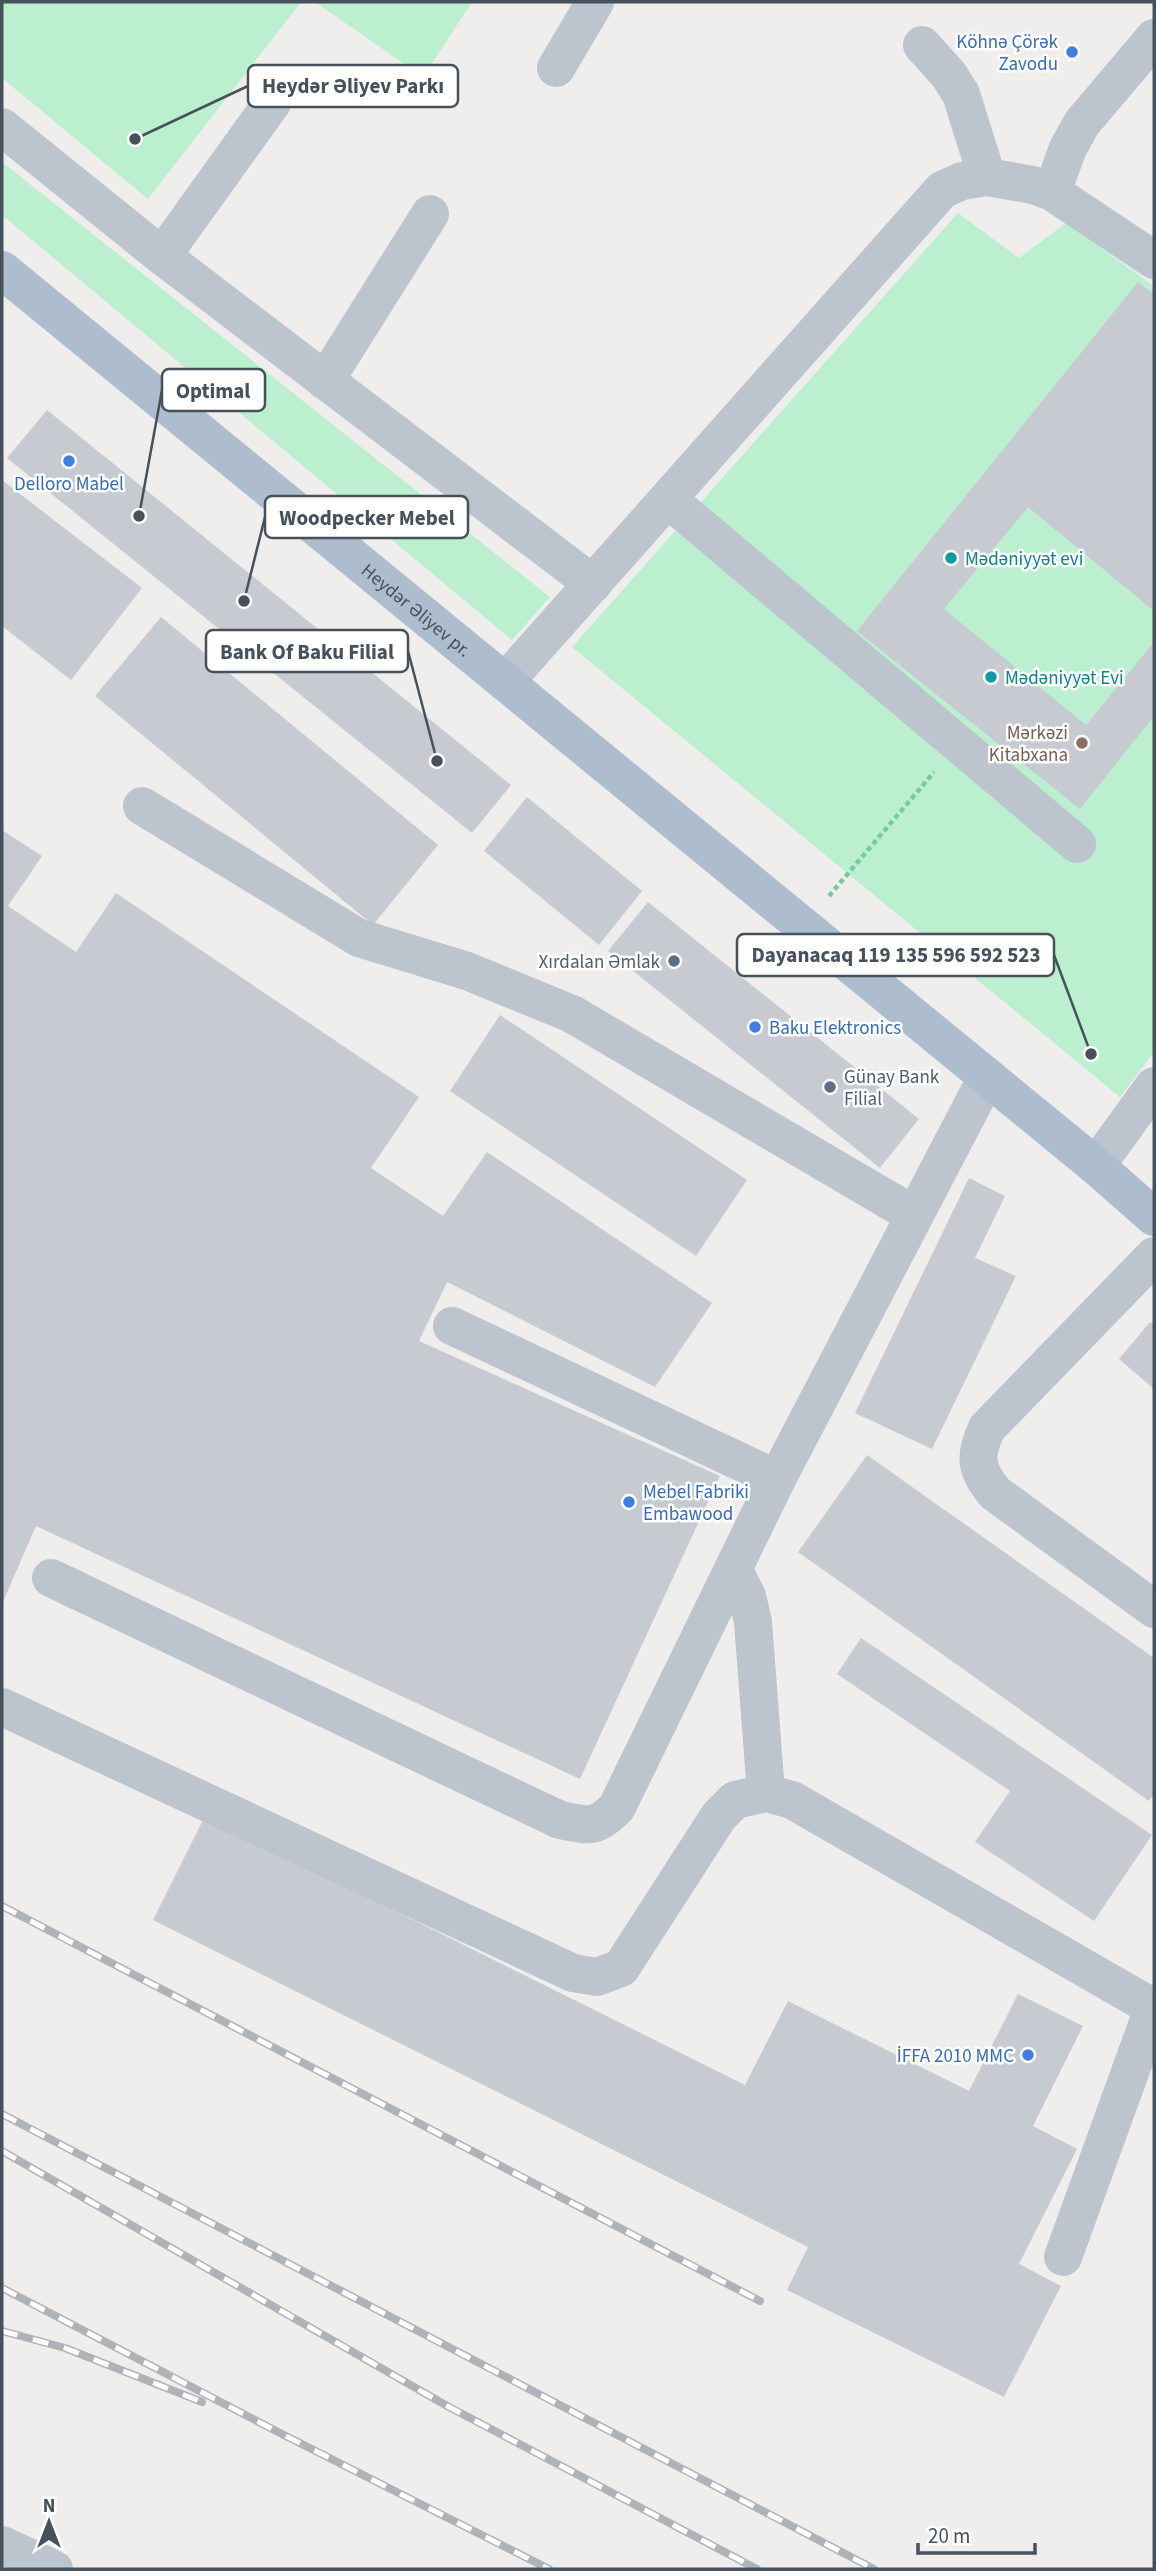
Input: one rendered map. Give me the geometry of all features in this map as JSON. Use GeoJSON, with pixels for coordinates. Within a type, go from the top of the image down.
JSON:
{"type":"FeatureCollection","features":[{"type":"Feature","properties":{"kind":"main road","name":"Heydər Əliyev pr."},"geometry":{"type":"LineString","coordinates":[[2,270],[1097,1166],[1154,1217]]}},
{"type":"Feature","properties":{"kind":"street"},"geometry":{"type":"LineString","coordinates":[[556,68],[595,2]]}},
{"type":"Feature","properties":{"kind":"street"},"geometry":{"type":"LineString","coordinates":[[1052,192],[1068,148],[1082,124],[1154,38]]}},
{"type":"Feature","properties":{"kind":"street"},"geometry":{"type":"LineString","coordinates":[[922,45],[949,75],[961,94],[987,177]]}},
{"type":"Feature","properties":{"kind":"street"},"geometry":{"type":"LineString","coordinates":[[162,256],[272,103]]}},
{"type":"Feature","properties":{"kind":"street"},"geometry":{"type":"LineString","coordinates":[[2,127],[162,256],[593,584]]}},
{"type":"Feature","properties":{"kind":"street"},"geometry":{"type":"LineString","coordinates":[[505,682],[942,190],[962,181],[987,177],[1032,185],[1052,192],[1154,260]]}},
{"type":"Feature","properties":{"kind":"street"},"geometry":{"type":"LineString","coordinates":[[325,381],[430,214]]}},
{"type":"Feature","properties":{"kind":"street"},"geometry":{"type":"LineString","coordinates":[[669,500],[1077,844]]}},
{"type":"Feature","properties":{"kind":"street"},"geometry":{"type":"LineString","coordinates":[[142,806],[359,938],[467,971],[572,1014],[914,1215]]}},
{"type":"Feature","properties":{"kind":"street"},"geometry":{"type":"LineString","coordinates":[[51,1578],[560,1820],[583,1825],[602,1822],[617,1807],[777,1479],[987,1077]]}},
{"type":"Feature","properties":{"kind":"street"},"geometry":{"type":"LineString","coordinates":[[1097,1166],[1154,1086]]}},
{"type":"Feature","properties":{"kind":"street"},"geometry":{"type":"LineString","coordinates":[[1154,1256],[987,1428],[979,1446],[978,1461],[984,1480],[995,1493],[1154,1609]]}},
{"type":"Feature","properties":{"kind":"street"},"geometry":{"type":"LineString","coordinates":[[452,1326],[777,1479]]}},
{"type":"Feature","properties":{"kind":"street"},"geometry":{"type":"LineString","coordinates":[[733,1569],[747,1596],[753,1622],[766,1793]]}},
{"type":"Feature","properties":{"kind":"street"},"geometry":{"type":"LineString","coordinates":[[2,1707],[573,1973],[597,1977],[621,1968],[719,1816],[736,1800],[766,1793],[792,1800],[1154,2007],[1063,2257]]}},
{"type":"Feature","properties":{"kind":"street"},"geometry":{"type":"LineString","coordinates":[[2,2545],[54,2569]]}},
{"type":"Feature","properties":{"kind":"path"},"geometry":{"type":"LineString","coordinates":[[802,925],[849,874],[958,744]]}},
{"type":"Feature","properties":{"kind":"green space"},"geometry":{"type":"Polygon","coordinates":[[[2,2],[301,2],[148,199],[2,78],[2,2]]]}},
{"type":"Feature","properties":{"kind":"green space"},"geometry":{"type":"Polygon","coordinates":[[[315,2],[472,2],[423,77],[315,2]]]}},
{"type":"Feature","properties":{"kind":"green space"},"geometry":{"type":"Polygon","coordinates":[[[2,162],[550,597],[512,640],[2,215],[2,162]]]}},
{"type":"Feature","properties":{"kind":"green space"},"geometry":{"type":"Polygon","coordinates":[[[958,213],[1019,258],[1066,223],[1154,286],[1154,1052],[1120,1097],[572,647],[958,213]]]}},
{"type":"Feature","properties":{"kind":"building","name":"Mədəniyyət evi"},"geometry":{"type":"Polygon","coordinates":[[[1138,282],[1154,295],[1154,611],[1028,507],[944,609],[1086,725],[1154,642],[1154,716],[1080,809],[857,631],[1138,282]]]}},
{"type":"Feature","properties":{"kind":"building"},"geometry":{"type":"Polygon","coordinates":[[[47,410],[511,785],[472,833],[7,458],[47,410]]]}},
{"type":"Feature","properties":{"kind":"building"},"geometry":{"type":"Polygon","coordinates":[[[2,480],[142,588],[71,680],[2,626],[2,480]]]}},
{"type":"Feature","properties":{"kind":"building"},"geometry":{"type":"Polygon","coordinates":[[[161,617],[438,845],[373,925],[95,696],[161,617]]]}},
{"type":"Feature","properties":{"kind":"building"},"geometry":{"type":"Polygon","coordinates":[[[527,797],[642,891],[599,945],[484,851],[527,797]]]}},
{"type":"Feature","properties":{"kind":"building"},"geometry":{"type":"Polygon","coordinates":[[[2,830],[42,856],[8,906],[76,952],[116,893],[419,1097],[371,1168],[443,1216],[487,1152],[712,1303],[655,1387],[447,1282],[419,1341],[720,1476],[580,1779],[36,1526],[2,1604],[2,830]]]}},
{"type":"Feature","properties":{"kind":"building"},"geometry":{"type":"Polygon","coordinates":[[[648,902],[919,1119],[880,1168],[608,951],[648,902]]]}},
{"type":"Feature","properties":{"kind":"building"},"geometry":{"type":"Polygon","coordinates":[[[500,1015],[747,1180],[696,1256],[450,1091],[500,1015]]]}},
{"type":"Feature","properties":{"kind":"building"},"geometry":{"type":"Polygon","coordinates":[[[969,1178],[1005,1196],[975,1258],[1016,1276],[932,1449],[855,1413],[969,1178]]]}},
{"type":"Feature","properties":{"kind":"building"},"geometry":{"type":"Polygon","coordinates":[[[1150,1322],[1154,1325],[1154,1389],[1119,1359],[1150,1322]]]}},
{"type":"Feature","properties":{"kind":"building"},"geometry":{"type":"Polygon","coordinates":[[[867,1455],[1154,1658],[1154,1794],[1149,1801],[798,1552],[867,1455]]]}},
{"type":"Feature","properties":{"kind":"building"},"geometry":{"type":"Polygon","coordinates":[[[861,1638],[1152,1835],[1094,1921],[975,1842],[1010,1791],[837,1674],[861,1638]]]}},
{"type":"Feature","properties":{"kind":"building"},"geometry":{"type":"Polygon","coordinates":[[[205,1816],[745,2085],[788,2001],[969,2091],[1018,1994],[1083,2026],[1033,2126],[1077,2149],[1019,2264],[1061,2286],[1004,2397],[787,2290],[808,2247],[153,1920],[205,1816]]]}},
{"type":"Feature","properties":{"kind":"railway"},"geometry":{"type":"LineString","coordinates":[[2,1906],[760,2301]]}},
{"type":"Feature","properties":{"kind":"railway"},"geometry":{"type":"LineString","coordinates":[[2,2114],[874,2569]]}},
{"type":"Feature","properties":{"kind":"railway"},"geometry":{"type":"LineString","coordinates":[[2,2151],[449,2407],[757,2569]]}},
{"type":"Feature","properties":{"kind":"railway"},"geometry":{"type":"LineString","coordinates":[[2,2288],[549,2569]]}},
{"type":"Feature","properties":{"kind":"railway"},"geometry":{"type":"LineString","coordinates":[[2,2331],[65,2348],[202,2402]]}},
{"type":"Feature","properties":{"kind":"place","name":"Köhnə Çörək Zavodu"},"geometry":{"type":"Point","coordinates":[1072,52]}},
{"type":"Feature","properties":{"kind":"place","name":"Heydər Əliyev Parkı"},"geometry":{"type":"Point","coordinates":[135,139]}},
{"type":"Feature","properties":{"kind":"place","name":"Delloro Mabel"},"geometry":{"type":"Point","coordinates":[69,461]}},
{"type":"Feature","properties":{"kind":"place","name":"Optimal"},"geometry":{"type":"Point","coordinates":[139,516]}},
{"type":"Feature","properties":{"kind":"place","name":"Mədəniyyət evi"},"geometry":{"type":"Point","coordinates":[951,558]}},
{"type":"Feature","properties":{"kind":"place","name":"Woodpecker Mebel"},"geometry":{"type":"Point","coordinates":[244,601]}},
{"type":"Feature","properties":{"kind":"place","name":"Mədəniyyət Evi"},"geometry":{"type":"Point","coordinates":[991,677]}},
{"type":"Feature","properties":{"kind":"place","name":"Mərkəzi Kitabxana"},"geometry":{"type":"Point","coordinates":[1082,743]}},
{"type":"Feature","properties":{"kind":"place","name":"Bank Of Baku Filial"},"geometry":{"type":"Point","coordinates":[437,761]}},
{"type":"Feature","properties":{"kind":"place","name":"Xırdalan Əmlak"},"geometry":{"type":"Point","coordinates":[674,961]}},
{"type":"Feature","properties":{"kind":"place","name":"Baku Elektronics"},"geometry":{"type":"Point","coordinates":[755,1027]}},
{"type":"Feature","properties":{"kind":"place","name":"Dayanacaq 119 135 596 592 523"},"geometry":{"type":"Point","coordinates":[1091,1054]}},
{"type":"Feature","properties":{"kind":"place","name":"Günay Bank Filial"},"geometry":{"type":"Point","coordinates":[830,1087]}},
{"type":"Feature","properties":{"kind":"place","name":"Mebel Fabriki Embawood"},"geometry":{"type":"Point","coordinates":[629,1502]}},
{"type":"Feature","properties":{"kind":"place","name":"İFFA 2010 MMC"},"geometry":{"type":"Point","coordinates":[1028,2055]}}]}
